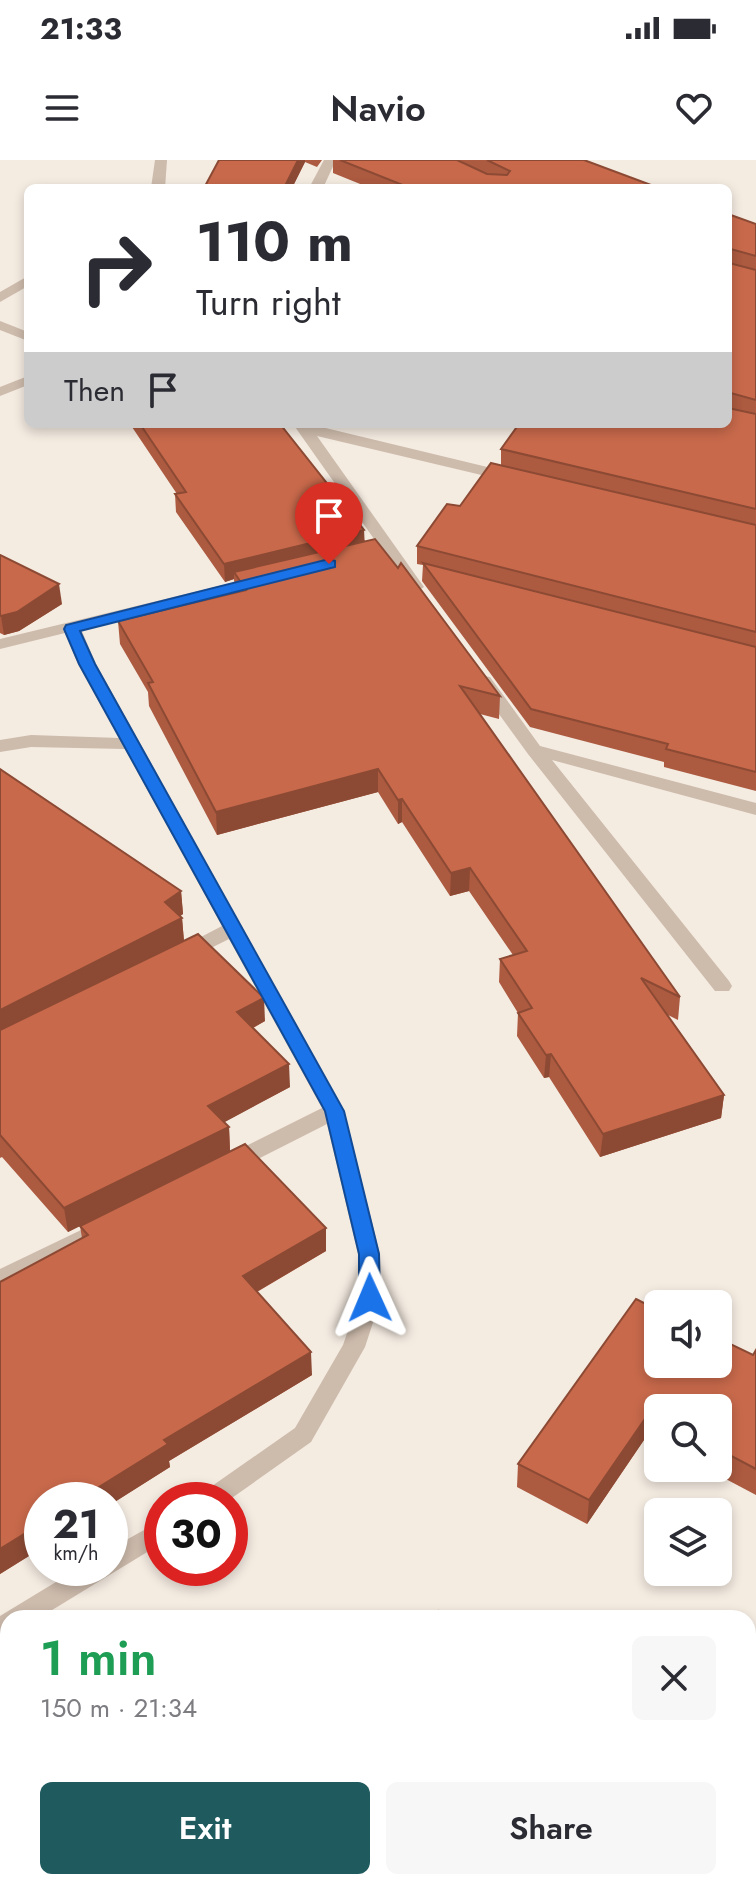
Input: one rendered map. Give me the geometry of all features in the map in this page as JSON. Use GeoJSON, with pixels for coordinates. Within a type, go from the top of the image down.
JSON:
{"type":"FeatureCollection","features":[{"type":"Feature","properties":{"kind":"street"},"geometry":{"type":"LineString","coordinates":[[158,184],[161,160]]}},
{"type":"Feature","properties":{"kind":"street"},"geometry":{"type":"LineString","coordinates":[[318,184],[327,166],[351,160]]}},
{"type":"Feature","properties":{"kind":"street"},"geometry":{"type":"LineString","coordinates":[[0,298],[24,283]]}},
{"type":"Feature","properties":{"kind":"street"},"geometry":{"type":"LineString","coordinates":[[0,325],[24,335]]}},
{"type":"Feature","properties":{"kind":"street"},"geometry":{"type":"LineString","coordinates":[[0,392],[24,382]]}},
{"type":"Feature","properties":{"kind":"street"},"geometry":{"type":"LineString","coordinates":[[304,428],[379,552],[402,568],[428,604]]}},
{"type":"Feature","properties":{"kind":"street"},"geometry":{"type":"LineString","coordinates":[[311,428],[523,480]]}},
{"type":"Feature","properties":{"kind":"street"},"geometry":{"type":"LineString","coordinates":[[402,568],[433,576]]}},
{"type":"Feature","properties":{"kind":"street"},"geometry":{"type":"LineString","coordinates":[[0,644],[72,629],[280,576]]}},
{"type":"Feature","properties":{"kind":"street"},"geometry":{"type":"LineString","coordinates":[[72,629],[87,664],[334,1111],[369,1254],[370,1298],[354,1347],[303,1435],[236,1482]]}},
{"type":"Feature","properties":{"kind":"street"},"geometry":{"type":"LineString","coordinates":[[472,665],[534,750],[722,986]]}},
{"type":"Feature","properties":{"kind":"street"},"geometry":{"type":"LineString","coordinates":[[0,746],[31,741],[132,744]]}},
{"type":"Feature","properties":{"kind":"street"},"geometry":{"type":"LineString","coordinates":[[534,750],[756,809]]}},
{"type":"Feature","properties":{"kind":"street"},"geometry":{"type":"LineString","coordinates":[[165,964],[235,928]]}},
{"type":"Feature","properties":{"kind":"street"},"geometry":{"type":"LineString","coordinates":[[209,1174],[334,1111]]}},
{"type":"Feature","properties":{"kind":"street"},"geometry":{"type":"LineString","coordinates":[[0,1279],[125,1216]]}},
{"type":"Feature","properties":{"kind":"street"},"geometry":{"type":"LineString","coordinates":[[31,1610],[70,1586]]}},
{"type":"Feature","properties":{"kind":"building"},"geometry":{"type":"Polygon","coordinates":[[[219,160],[298,160],[286,184],[206,184],[219,160]]]}},
{"type":"Feature","properties":{"kind":"building"},"geometry":{"type":"Polygon","coordinates":[[[340,160],[457,160],[487,174],[507,175],[510,171],[487,160],[584,160],[648,184],[400,184],[340,160]]]}},
{"type":"Feature","properties":{"kind":"building"},"geometry":{"type":"Polygon","coordinates":[[[732,215],[756,224],[756,256],[732,249],[732,215]]]}},
{"type":"Feature","properties":{"kind":"building"},"geometry":{"type":"Polygon","coordinates":[[[732,264],[756,270],[756,400],[732,393],[732,264]]]}},
{"type":"Feature","properties":{"kind":"building"},"geometry":{"type":"Polygon","coordinates":[[[732,409],[756,414],[756,509],[501,449],[516,428],[732,428],[732,409]]]}},
{"type":"Feature","properties":{"kind":"building"},"geometry":{"type":"Polygon","coordinates":[[[143,428],[283,428],[364,530],[224,564],[175,494],[186,492],[143,428]]]}},
{"type":"Feature","properties":{"kind":"building"},"geometry":{"type":"Polygon","coordinates":[[[491,463],[756,525],[756,632],[417,546],[447,504],[460,506],[491,463]]]}},
{"type":"Feature","properties":{"kind":"building"},"geometry":{"type":"Polygon","coordinates":[[[375,539],[398,568],[401,563],[500,696],[460,686],[680,997],[641,978],[724,1095],[603,1134],[551,1054],[546,1055],[518,1013],[532,1008],[500,959],[527,951],[470,868],[451,873],[402,799],[398,800],[378,769],[216,812],[148,683],[153,682],[118,621],[246,590],[234,572],[375,539]]]}},
{"type":"Feature","properties":{"kind":"building"},"geometry":{"type":"Polygon","coordinates":[[[0,555],[59,584],[17,612],[1,616],[0,555]]]}},
{"type":"Feature","properties":{"kind":"building"},"geometry":{"type":"Polygon","coordinates":[[[423,563],[756,647],[756,772],[666,749],[668,744],[531,709],[423,563]]]}},
{"type":"Feature","properties":{"kind":"building"},"geometry":{"type":"Polygon","coordinates":[[[0,769],[181,891],[165,902],[182,918],[0,1010],[0,769]]]}},
{"type":"Feature","properties":{"kind":"building"},"geometry":{"type":"Polygon","coordinates":[[[198,934],[264,998],[237,1012],[289,1064],[208,1106],[229,1127],[64,1208],[0,1135],[0,1030],[198,934]]]}},
{"type":"Feature","properties":{"kind":"building"},"geometry":{"type":"Polygon","coordinates":[[[245,1144],[326,1228],[243,1276],[311,1352],[164,1440],[168,1444],[107,1482],[24,1482],[24,1534],[0,1549],[0,1282],[88,1235],[80,1226],[245,1144]]]}},
{"type":"Feature","properties":{"kind":"building"},"geometry":{"type":"Polygon","coordinates":[[[636,1299],[644,1303],[644,1378],[732,1378],[732,1345],[753,1355],[756,1350],[756,1469],[732,1456],[732,1394],[644,1394],[644,1420],[589,1500],[518,1464],[636,1299]]]}},
{"type":"Feature","properties":{"kind":"route"},"geometry":{"type":"LineString","coordinates":[[329,564],[72,629],[87,664],[334,1111],[369,1254],[370,1298]]}}]}
